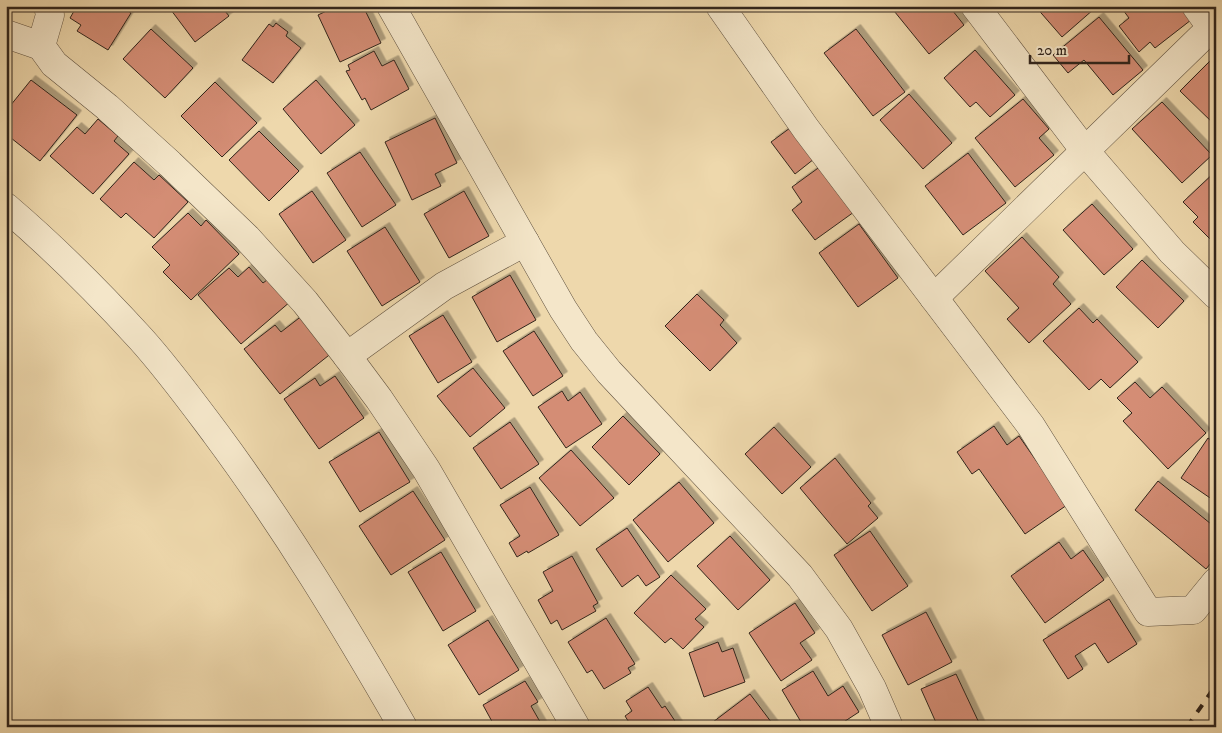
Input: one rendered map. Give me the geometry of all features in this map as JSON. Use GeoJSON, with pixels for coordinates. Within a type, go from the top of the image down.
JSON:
{"type":"FeatureCollection","features":[{"type":"Feature","properties":{"kind":"street"},"geometry":{"type":"LineString","coordinates":[[41,46],[50,15],[48,6]]}},
{"type":"Feature","properties":{"kind":"street"},"geometry":{"type":"LineString","coordinates":[[391,6],[563,309],[584,341],[609,372],[800,576],[839,629],[872,688],[889,727]]}},
{"type":"Feature","properties":{"kind":"street"},"geometry":{"type":"LineString","coordinates":[[720,6],[806,129],[1031,426],[1148,612],[1194,610],[1216,582]]}},
{"type":"Feature","properties":{"kind":"street"},"geometry":{"type":"LineString","coordinates":[[975,6],[1085,151],[1172,252],[1216,295]]}},
{"type":"Feature","properties":{"kind":"street"},"geometry":{"type":"LineString","coordinates":[[934,298],[1085,151],[1207,23]]}},
{"type":"Feature","properties":{"kind":"street"},"geometry":{"type":"LineString","coordinates":[[7,35],[41,46],[54,64],[149,145],[247,238],[305,302],[380,400],[426,469],[576,727]]}},
{"type":"Feature","properties":{"kind":"street"},"geometry":{"type":"LineString","coordinates":[[6,207],[35,232],[141,340],[187,395],[245,474],[307,568],[403,727]]}},
{"type":"Feature","properties":{"kind":"street"},"geometry":{"type":"LineString","coordinates":[[347,356],[444,286],[525,242]]}},
{"type":"Feature","properties":{"kind":"building"},"geometry":{"type":"Polygon","coordinates":[[[77,6],[121,6],[131,13],[108,50],[77,31],[81,25],[70,18],[77,6]]]}},
{"type":"Feature","properties":{"kind":"building"},"geometry":{"type":"Polygon","coordinates":[[[168,6],[221,6],[229,16],[195,42],[168,6]]]}},
{"type":"Feature","properties":{"kind":"building"},"geometry":{"type":"Polygon","coordinates":[[[337,6],[363,6],[381,43],[340,62],[318,15],[337,6]]]}},
{"type":"Feature","properties":{"kind":"building"},"geometry":{"type":"Polygon","coordinates":[[[890,6],[949,6],[964,25],[929,54],[890,6]]]}},
{"type":"Feature","properties":{"kind":"building"},"geometry":{"type":"Polygon","coordinates":[[[1035,6],[1091,6],[1094,9],[1062,37],[1035,6]]]}},
{"type":"Feature","properties":{"kind":"building"},"geometry":{"type":"Polygon","coordinates":[[[1120,6],[1179,6],[1191,20],[1155,48],[1150,42],[1139,52],[1119,26],[1129,18],[1120,6]]]}},
{"type":"Feature","properties":{"kind":"building"},"geometry":{"type":"Polygon","coordinates":[[[1099,17],[1143,70],[1113,95],[1084,60],[1068,73],[1053,55],[1099,17]]]}},
{"type":"Feature","properties":{"kind":"building"},"geometry":{"type":"Polygon","coordinates":[[[276,23],[288,32],[286,36],[301,48],[273,83],[242,60],[269,24],[273,27],[276,23]]]}},
{"type":"Feature","properties":{"kind":"building"},"geometry":{"type":"Polygon","coordinates":[[[151,29],[193,68],[165,98],[123,59],[151,29]]]}},
{"type":"Feature","properties":{"kind":"building"},"geometry":{"type":"Polygon","coordinates":[[[856,29],[905,92],[873,116],[824,53],[856,29]]]}},
{"type":"Feature","properties":{"kind":"building"},"geometry":{"type":"Polygon","coordinates":[[[975,50],[1015,95],[990,117],[976,102],[970,107],[944,78],[975,50]]]}},
{"type":"Feature","properties":{"kind":"building"},"geometry":{"type":"Polygon","coordinates":[[[374,51],[382,66],[394,60],[409,89],[371,110],[365,98],[362,100],[346,71],[350,70],[348,65],[374,51]]]}},
{"type":"Feature","properties":{"kind":"building"},"geometry":{"type":"Polygon","coordinates":[[[1214,57],[1216,59],[1216,126],[1180,91],[1214,57]]]}},
{"type":"Feature","properties":{"kind":"building"},"geometry":{"type":"Polygon","coordinates":[[[31,80],[77,115],[40,161],[6,134],[6,111],[31,80]]]}},
{"type":"Feature","properties":{"kind":"building"},"geometry":{"type":"Polygon","coordinates":[[[316,80],[355,125],[321,154],[283,109],[316,80]]]}},
{"type":"Feature","properties":{"kind":"building"},"geometry":{"type":"Polygon","coordinates":[[[215,82],[257,123],[222,157],[181,116],[215,82]]]}},
{"type":"Feature","properties":{"kind":"building"},"geometry":{"type":"Polygon","coordinates":[[[909,94],[952,143],[923,169],[880,120],[909,94]]]}},
{"type":"Feature","properties":{"kind":"building"},"geometry":{"type":"Polygon","coordinates":[[[1023,99],[1049,129],[1039,138],[1054,155],[1015,187],[975,138],[1023,99]]]}},
{"type":"Feature","properties":{"kind":"building"},"geometry":{"type":"Polygon","coordinates":[[[1162,102],[1212,155],[1182,183],[1132,129],[1162,102]]]}},
{"type":"Feature","properties":{"kind":"building"},"geometry":{"type":"Polygon","coordinates":[[[435,118],[457,163],[435,174],[441,186],[412,200],[385,142],[435,118]]]}},
{"type":"Feature","properties":{"kind":"building"},"geometry":{"type":"Polygon","coordinates":[[[98,119],[118,136],[114,141],[129,154],[93,194],[50,156],[77,127],[85,134],[98,119]]]}},
{"type":"Feature","properties":{"kind":"building"},"geometry":{"type":"Polygon","coordinates":[[[790,128],[814,159],[795,174],[771,142],[790,128]]]}},
{"type":"Feature","properties":{"kind":"building"},"geometry":{"type":"Polygon","coordinates":[[[259,131],[299,171],[269,201],[229,160],[259,131]]]}},
{"type":"Feature","properties":{"kind":"building"},"geometry":{"type":"Polygon","coordinates":[[[360,152],[396,205],[362,227],[327,173],[360,152]]]}},
{"type":"Feature","properties":{"kind":"building"},"geometry":{"type":"Polygon","coordinates":[[[968,153],[1006,203],[963,235],[925,186],[968,153]]]}},
{"type":"Feature","properties":{"kind":"building"},"geometry":{"type":"Polygon","coordinates":[[[134,162],[154,180],[159,175],[188,202],[154,238],[126,213],[121,218],[100,199],[134,162]]]}},
{"type":"Feature","properties":{"kind":"building"},"geometry":{"type":"Polygon","coordinates":[[[821,166],[854,212],[815,240],[792,210],[802,202],[792,187],[821,166]]]}},
{"type":"Feature","properties":{"kind":"building"},"geometry":{"type":"Polygon","coordinates":[[[1216,171],[1216,237],[1212,241],[1193,222],[1198,217],[1183,202],[1216,171]]]}},
{"type":"Feature","properties":{"kind":"building"},"geometry":{"type":"Polygon","coordinates":[[[312,191],[346,240],[313,263],[279,214],[312,191]]]}},
{"type":"Feature","properties":{"kind":"building"},"geometry":{"type":"Polygon","coordinates":[[[464,191],[489,236],[449,258],[424,214],[464,191]]]}},
{"type":"Feature","properties":{"kind":"building"},"geometry":{"type":"Polygon","coordinates":[[[1092,204],[1133,249],[1104,275],[1063,230],[1092,204]]]}},
{"type":"Feature","properties":{"kind":"building"},"geometry":{"type":"Polygon","coordinates":[[[188,213],[201,226],[206,220],[239,254],[191,300],[163,272],[170,265],[152,247],[188,213]]]}},
{"type":"Feature","properties":{"kind":"building"},"geometry":{"type":"Polygon","coordinates":[[[859,224],[898,278],[858,307],[819,253],[859,224]]]}},
{"type":"Feature","properties":{"kind":"building"},"geometry":{"type":"Polygon","coordinates":[[[385,227],[420,282],[382,306],[347,251],[385,227]]]}},
{"type":"Feature","properties":{"kind":"building"},"geometry":{"type":"Polygon","coordinates":[[[1022,237],[1059,277],[1053,284],[1071,304],[1029,343],[1007,319],[1019,308],[985,271],[1022,237]]]}},
{"type":"Feature","properties":{"kind":"building"},"geometry":{"type":"Polygon","coordinates":[[[1142,260],[1184,301],[1158,328],[1116,287],[1142,260]]]}},
{"type":"Feature","properties":{"kind":"building"},"geometry":{"type":"Polygon","coordinates":[[[249,267],[263,283],[271,277],[291,301],[241,344],[198,295],[229,268],[238,277],[249,267]]]}},
{"type":"Feature","properties":{"kind":"building"},"geometry":{"type":"Polygon","coordinates":[[[510,275],[536,320],[497,342],[472,297],[510,275]]]}},
{"type":"Feature","properties":{"kind":"building"},"geometry":{"type":"Polygon","coordinates":[[[697,294],[724,320],[720,325],[737,343],[710,371],[665,326],[697,294]]]}},
{"type":"Feature","properties":{"kind":"building"},"geometry":{"type":"Polygon","coordinates":[[[1079,308],[1093,323],[1097,319],[1138,362],[1110,388],[1101,379],[1089,390],[1043,341],[1079,308]]]}},
{"type":"Feature","properties":{"kind":"building"},"geometry":{"type":"Polygon","coordinates":[[[303,315],[333,352],[280,394],[244,349],[275,325],[281,332],[303,315]]]}},
{"type":"Feature","properties":{"kind":"building"},"geometry":{"type":"Polygon","coordinates":[[[443,315],[472,362],[438,383],[409,336],[443,315]]]}},
{"type":"Feature","properties":{"kind":"building"},"geometry":{"type":"Polygon","coordinates":[[[534,331],[563,376],[533,396],[503,351],[534,331]]]}},
{"type":"Feature","properties":{"kind":"building"},"geometry":{"type":"Polygon","coordinates":[[[473,368],[505,408],[470,437],[437,396],[473,368]]]}},
{"type":"Feature","properties":{"kind":"building"},"geometry":{"type":"Polygon","coordinates":[[[335,376],[364,418],[319,449],[284,399],[315,378],[320,386],[335,376]]]}},
{"type":"Feature","properties":{"kind":"building"},"geometry":{"type":"Polygon","coordinates":[[[1135,382],[1150,398],[1162,387],[1206,433],[1168,469],[1123,421],[1132,413],[1117,398],[1135,382]]]}},
{"type":"Feature","properties":{"kind":"building"},"geometry":{"type":"Polygon","coordinates":[[[562,391],[568,401],[580,392],[602,424],[566,448],[538,407],[562,391]]]}},
{"type":"Feature","properties":{"kind":"building"},"geometry":{"type":"Polygon","coordinates":[[[623,416],[660,454],[629,485],[592,447],[623,416]]]}},
{"type":"Feature","properties":{"kind":"building"},"geometry":{"type":"Polygon","coordinates":[[[510,422],[539,464],[501,489],[473,448],[510,422]]]}},
{"type":"Feature","properties":{"kind":"building"},"geometry":{"type":"Polygon","coordinates":[[[994,426],[1007,445],[1019,436],[1067,505],[1025,534],[979,469],[972,474],[957,452],[994,426]]]}},
{"type":"Feature","properties":{"kind":"building"},"geometry":{"type":"Polygon","coordinates":[[[774,427],[811,467],[782,494],[745,454],[774,427]]]}},
{"type":"Feature","properties":{"kind":"building"},"geometry":{"type":"Polygon","coordinates":[[[379,432],[410,482],[360,512],[329,462],[379,432]]]}},
{"type":"Feature","properties":{"kind":"building"},"geometry":{"type":"Polygon","coordinates":[[[1208,438],[1216,444],[1216,502],[1181,478],[1208,438]]]}},
{"type":"Feature","properties":{"kind":"building"},"geometry":{"type":"Polygon","coordinates":[[[571,450],[614,498],[580,526],[539,478],[571,450]]]}},
{"type":"Feature","properties":{"kind":"building"},"geometry":{"type":"Polygon","coordinates":[[[835,458],[871,503],[868,506],[878,518],[847,544],[800,488],[835,458]]]}},
{"type":"Feature","properties":{"kind":"building"},"geometry":{"type":"Polygon","coordinates":[[[1158,481],[1216,528],[1216,557],[1206,569],[1135,510],[1158,481]]]}},
{"type":"Feature","properties":{"kind":"building"},"geometry":{"type":"Polygon","coordinates":[[[679,482],[714,523],[668,562],[633,520],[679,482]]]}},
{"type":"Feature","properties":{"kind":"building"},"geometry":{"type":"Polygon","coordinates":[[[530,487],[559,535],[528,553],[527,551],[517,557],[509,543],[520,536],[500,505],[530,487]]]}},
{"type":"Feature","properties":{"kind":"building"},"geometry":{"type":"Polygon","coordinates":[[[413,491],[445,540],[391,575],[359,526],[413,491]]]}},
{"type":"Feature","properties":{"kind":"building"},"geometry":{"type":"Polygon","coordinates":[[[627,528],[660,577],[646,586],[638,575],[622,587],[596,549],[627,528]]]}},
{"type":"Feature","properties":{"kind":"building"},"geometry":{"type":"Polygon","coordinates":[[[870,531],[908,586],[872,611],[834,555],[870,531]]]}},
{"type":"Feature","properties":{"kind":"building"},"geometry":{"type":"Polygon","coordinates":[[[730,536],[770,580],[738,610],[697,566],[730,536]]]}},
{"type":"Feature","properties":{"kind":"building"},"geometry":{"type":"Polygon","coordinates":[[[1059,542],[1071,559],[1083,550],[1104,580],[1045,623],[1011,576],[1059,542]]]}},
{"type":"Feature","properties":{"kind":"building"},"geometry":{"type":"Polygon","coordinates":[[[441,552],[476,611],[443,631],[408,572],[441,552]]]}},
{"type":"Feature","properties":{"kind":"building"},"geometry":{"type":"Polygon","coordinates":[[[572,556],[598,603],[593,606],[596,611],[562,630],[557,620],[551,624],[538,600],[553,591],[543,572],[572,556]]]}},
{"type":"Feature","properties":{"kind":"building"},"geometry":{"type":"Polygon","coordinates":[[[671,575],[706,609],[695,619],[704,627],[683,649],[671,638],[665,643],[634,613],[671,575]]]}},
{"type":"Feature","properties":{"kind":"building"},"geometry":{"type":"Polygon","coordinates":[[[1109,599],[1137,644],[1108,663],[1095,643],[1075,656],[1083,669],[1068,679],[1043,640],[1109,599]]]}},
{"type":"Feature","properties":{"kind":"building"},"geometry":{"type":"Polygon","coordinates":[[[795,603],[815,633],[800,643],[812,660],[781,681],[749,633],[795,603]]]}},
{"type":"Feature","properties":{"kind":"building"},"geometry":{"type":"Polygon","coordinates":[[[926,612],[952,662],[908,685],[882,635],[926,612]]]}},
{"type":"Feature","properties":{"kind":"building"},"geometry":{"type":"Polygon","coordinates":[[[606,618],[635,664],[628,668],[631,673],[604,689],[592,670],[587,673],[568,642],[606,618]]]}},
{"type":"Feature","properties":{"kind":"building"},"geometry":{"type":"Polygon","coordinates":[[[488,620],[519,670],[479,695],[448,645],[488,620]]]}},
{"type":"Feature","properties":{"kind":"building"},"geometry":{"type":"Polygon","coordinates":[[[718,642],[722,652],[733,648],[745,682],[704,697],[689,653],[718,642]]]}},
{"type":"Feature","properties":{"kind":"building"},"geometry":{"type":"Polygon","coordinates":[[[813,671],[828,696],[843,686],[859,712],[836,727],[804,727],[782,690],[813,671]]]}},
{"type":"Feature","properties":{"kind":"building"},"geometry":{"type":"Polygon","coordinates":[[[956,674],[981,727],[938,727],[921,689],[956,674]]]}},
{"type":"Feature","properties":{"kind":"building"},"geometry":{"type":"Polygon","coordinates":[[[525,681],[538,702],[531,706],[543,727],[495,727],[483,705],[525,681]]]}},
{"type":"Feature","properties":{"kind":"building"},"geometry":{"type":"Polygon","coordinates":[[[648,687],[662,708],[665,706],[679,727],[632,727],[625,716],[632,711],[626,701],[648,687]]]}},
{"type":"Feature","properties":{"kind":"building"},"geometry":{"type":"Polygon","coordinates":[[[750,694],[775,727],[716,727],[713,722],[750,694]]]}},
{"type":"Feature","properties":{"kind":"railway"},"geometry":{"type":"LineString","coordinates":[[1187,727],[1216,685]]}}]}
